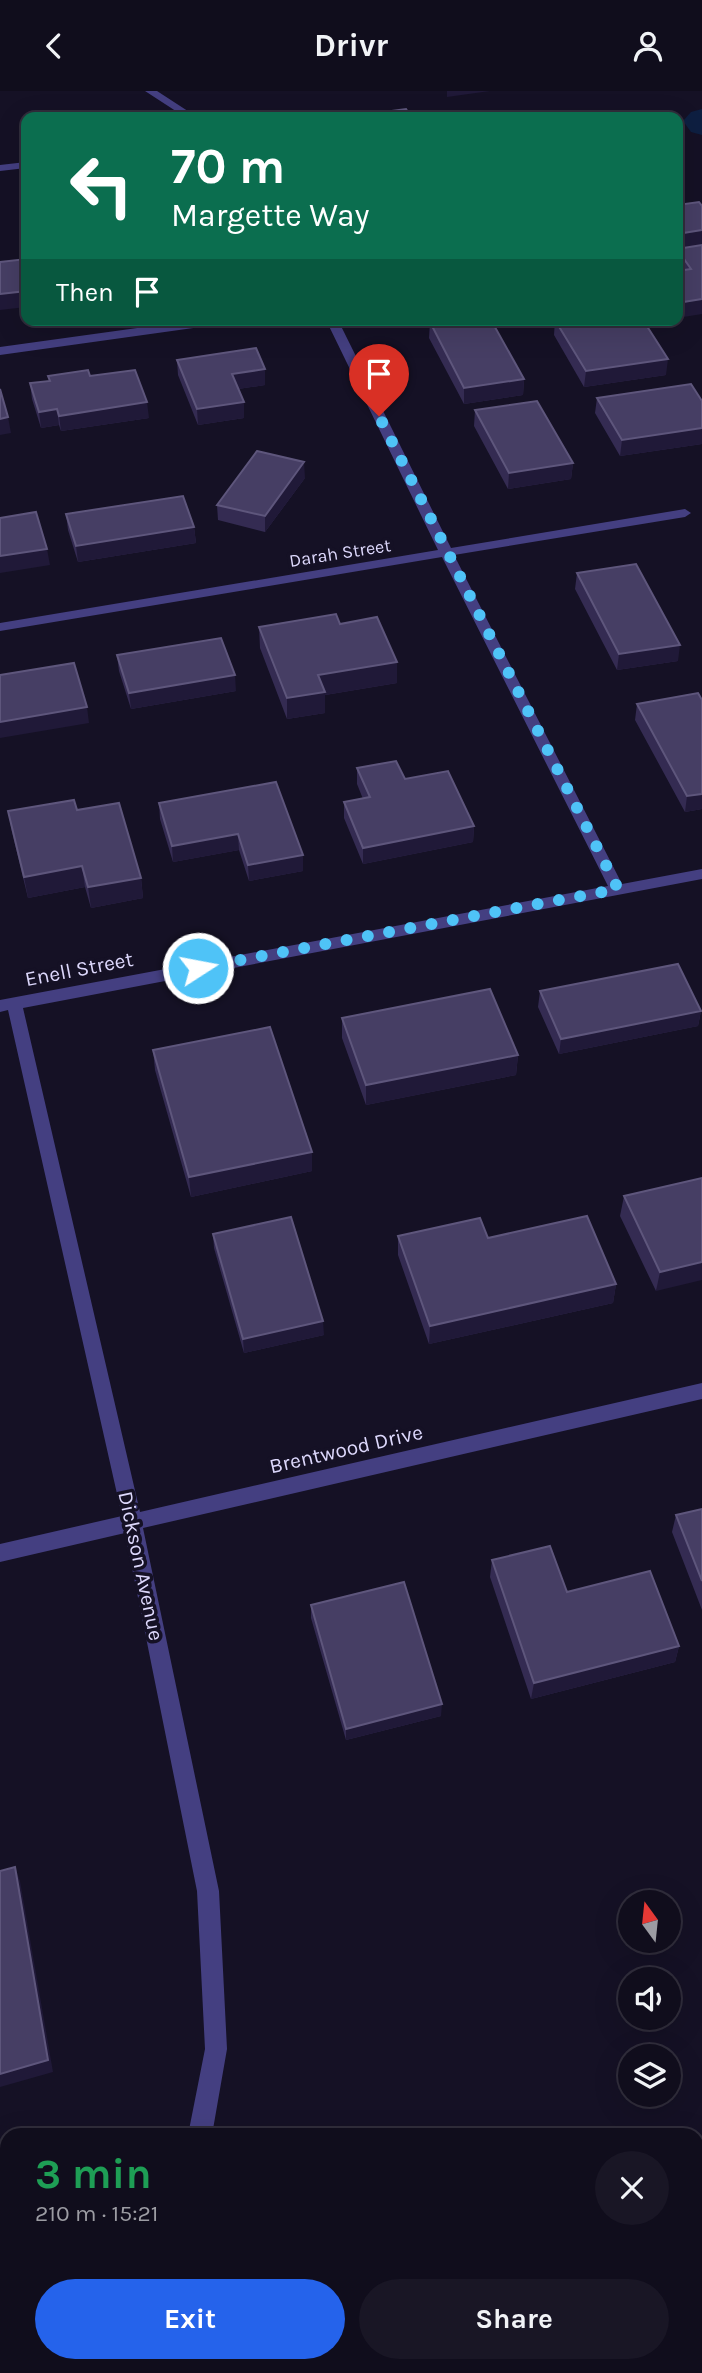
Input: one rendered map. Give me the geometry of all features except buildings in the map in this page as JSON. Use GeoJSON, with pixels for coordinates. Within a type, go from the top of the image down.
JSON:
{"type":"FeatureCollection","features":[{"type":"Feature","properties":{"kind":"street"},"geometry":{"type":"LineString","coordinates":[[150,91],[184,112]]}},
{"type":"Feature","properties":{"kind":"street"},"geometry":{"type":"LineString","coordinates":[[0,168],[21,166]]}},
{"type":"Feature","properties":{"kind":"street"},"geometry":{"type":"LineString","coordinates":[[0,351],[179,326]]}},
{"type":"Feature","properties":{"kind":"street"},"geometry":{"type":"LineString","coordinates":[[335,326],[447,554],[618,889]]}},
{"type":"Feature","properties":{"kind":"street","name":"Darah Street"},"geometry":{"type":"LineString","coordinates":[[0,627],[685,513]]}},
{"type":"Feature","properties":{"kind":"street","name":"Enell Street"},"geometry":{"type":"LineString","coordinates":[[7,1004],[702,874]]}},
{"type":"Feature","properties":{"kind":"street","name":"Dickson Avenue"},"geometry":{"type":"LineString","coordinates":[[7,1004],[132,1520],[208,1891],[216,2049],[201,2128]]}},
{"type":"Feature","properties":{"kind":"street","name":"Brentwood Drive"},"geometry":{"type":"LineString","coordinates":[[0,1553],[132,1520],[702,1391]]}},
{"type":"Feature","properties":{"kind":"waterway"},"geometry":{"type":"LineString","coordinates":[[702,118],[698,121],[702,126]]}},
{"type":"Feature","properties":{"kind":"route"},"geometry":{"type":"LineString","coordinates":[[198,968],[618,889],[379,416]]}}]}
